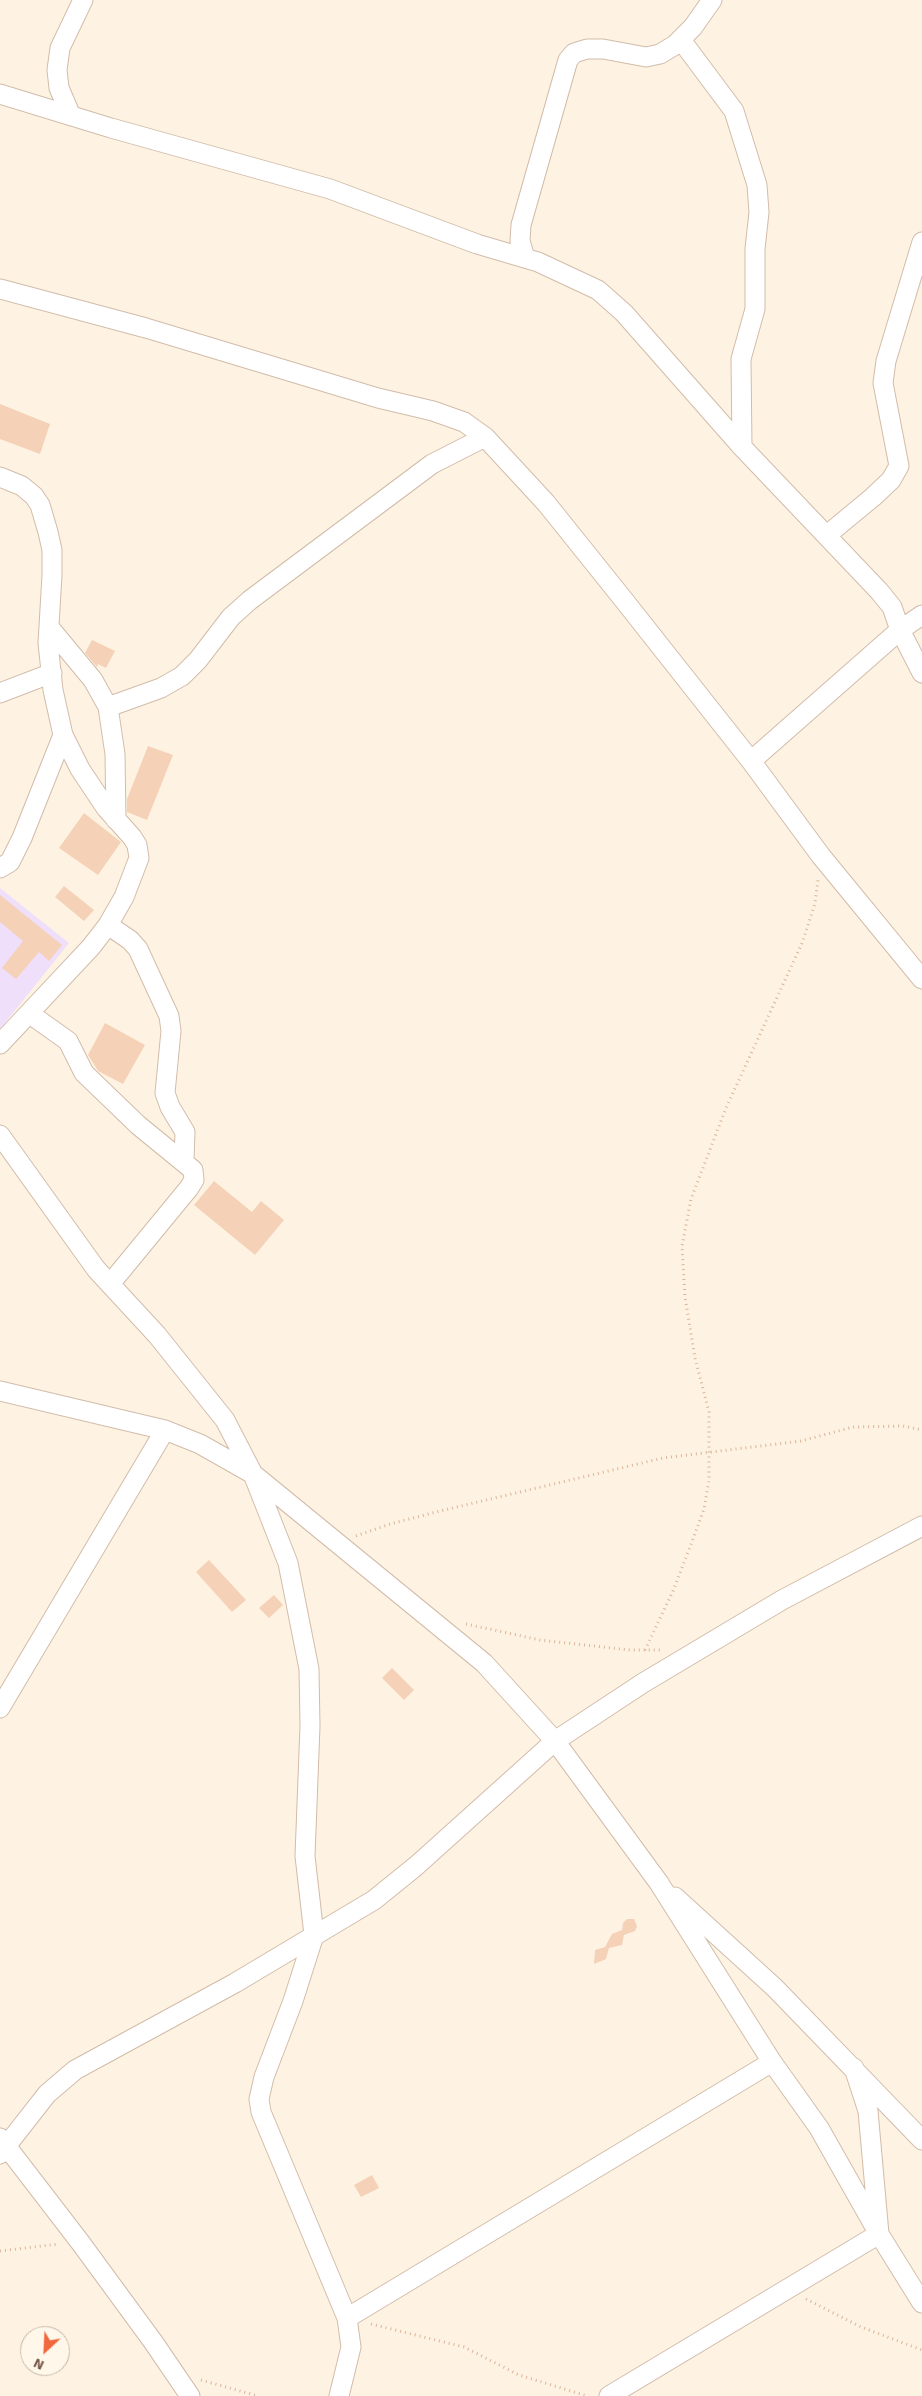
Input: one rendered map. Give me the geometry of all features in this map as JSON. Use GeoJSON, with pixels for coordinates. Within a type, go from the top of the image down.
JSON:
{"type":"FeatureCollection","features":[{"type":"Feature","properties":{"kind":"street"},"geometry":{"type":"LineString","coordinates":[[71,116],[60,88],[57,70],[60,48],[83,0]]}},
{"type":"Feature","properties":{"kind":"street"},"geometry":{"type":"LineString","coordinates":[[525,258],[520,241],[521,225],[568,60],[574,53],[587,49],[603,49],[646,57],[660,54],[681,40],[694,27],[712,0]]}},
{"type":"Feature","properties":{"kind":"street"},"geometry":{"type":"LineString","coordinates":[[681,40],[734,112],[757,185],[759,212],[755,249],[755,309],[741,359],[742,447]]}},
{"type":"Feature","properties":{"kind":"street"},"geometry":{"type":"LineString","coordinates":[[0,94],[330,189],[477,244],[538,262],[598,290],[624,313],[742,447],[827,535],[892,607],[900,630],[922,673]]}},
{"type":"Feature","properties":{"kind":"street"},"geometry":{"type":"LineString","coordinates":[[827,535],[873,498],[891,480],[898,466],[883,382],[886,361],[922,242]]}},
{"type":"Feature","properties":{"kind":"street"},"geometry":{"type":"LineString","coordinates":[[0,288],[146,328],[378,398],[433,410],[464,422],[486,437],[546,503],[751,761],[821,856],[922,979]]}},
{"type":"Feature","properties":{"kind":"street"},"geometry":{"type":"LineString","coordinates":[[108,707],[161,688],[182,676],[198,660],[231,617],[250,600],[432,464],[486,437]]}},
{"type":"Feature","properties":{"kind":"street"},"geometry":{"type":"LineString","coordinates":[[0,477],[22,486],[34,496],[40,505],[52,550],[49,627],[52,673],[63,735],[80,768],[116,820],[132,837],[137,846],[139,858],[124,897],[108,924],[91,947],[0,1044]]}},
{"type":"Feature","properties":{"kind":"street"},"geometry":{"type":"LineString","coordinates":[[751,761],[900,630],[922,615]]}},
{"type":"Feature","properties":{"kind":"street"},"geometry":{"type":"LineString","coordinates":[[49,627],[93,680],[108,707],[114,754],[116,820]]}},
{"type":"Feature","properties":{"kind":"street"},"geometry":{"type":"LineString","coordinates":[[0,693],[52,673]]}},
{"type":"Feature","properties":{"kind":"street"},"geometry":{"type":"LineString","coordinates":[[0,868],[10,862],[22,838],[63,735]]}},
{"type":"Feature","properties":{"kind":"street"},"geometry":{"type":"LineString","coordinates":[[108,924],[130,940],[138,949],[169,1016],[171,1031],[165,1093],[170,1107],[185,1132],[184,1161]]}},
{"type":"Feature","properties":{"kind":"street"},"geometry":{"type":"LineString","coordinates":[[30,1014],[68,1041],[84,1073],[138,1125],[193,1170],[194,1180],[189,1188],[110,1284]]}},
{"type":"Feature","properties":{"kind":"street"},"geometry":{"type":"LineString","coordinates":[[0,1136],[50,1208],[110,1284],[157,1335],[220,1413],[253,1474],[288,1563],[309,1669],[310,1726],[305,1856],[314,1935],[293,2001],[264,2077],[259,2099],[262,2112],[347,2318],[350,2347],[339,2396]]}},
{"type":"Feature","properties":{"kind":"street"},"geometry":{"type":"LineString","coordinates":[[0,1390],[165,1430],[200,1444],[253,1474],[484,1662],[555,1741],[658,1883],[772,2062],[819,2128],[879,2234],[922,2303]]}},
{"type":"Feature","properties":{"kind":"street"},"geometry":{"type":"LineString","coordinates":[[0,1708],[165,1430]]}},
{"type":"Feature","properties":{"kind":"street"},"geometry":{"type":"LineString","coordinates":[[190,2396],[80,2242],[2,2146],[47,2094],[75,2070],[235,1983],[374,1900],[416,1866],[555,1741],[643,1683],[782,1600],[922,1526]]}},
{"type":"Feature","properties":{"kind":"street"},"geometry":{"type":"LineString","coordinates":[[658,1883],[775,1988],[922,2140]]}},
{"type":"Feature","properties":{"kind":"street"},"geometry":{"type":"LineString","coordinates":[[347,2318],[772,2062]]}},
{"type":"Feature","properties":{"kind":"street"},"geometry":{"type":"LineString","coordinates":[[854,2068],[868,2112],[879,2234]]}},
{"type":"Feature","properties":{"kind":"street"},"geometry":{"type":"LineString","coordinates":[[610,2396],[879,2234]]}},
{"type":"Feature","properties":{"kind":"path"},"geometry":{"type":"LineString","coordinates":[[645,1650],[673,1591],[704,1509],[709,1480],[709,1412],[695,1358],[685,1297],[682,1246],[691,1199],[726,1108],[803,940],[815,903],[821,856]]}},
{"type":"Feature","properties":{"kind":"path"},"geometry":{"type":"LineString","coordinates":[[338,1544],[390,1524],[663,1458],[801,1441],[853,1426],[903,1426],[922,1430]]}},
{"type":"Feature","properties":{"kind":"path"},"geometry":{"type":"LineString","coordinates":[[465,1624],[540,1640],[645,1650],[665,1650]]}},
{"type":"Feature","properties":{"kind":"path"},"geometry":{"type":"LineString","coordinates":[[0,2251],[80,2242]]}},
{"type":"Feature","properties":{"kind":"path"},"geometry":{"type":"LineString","coordinates":[[786,2290],[861,2327],[922,2350]]}},
{"type":"Feature","properties":{"kind":"path"},"geometry":{"type":"LineString","coordinates":[[347,2318],[464,2347],[519,2375],[587,2396]]}},
{"type":"Feature","properties":{"kind":"path"},"geometry":{"type":"LineString","coordinates":[[174,2373],[258,2396]]}},
{"type":"Feature","properties":{"kind":"shaded area"},"geometry":{"type":"Polygon","coordinates":[[[0,888],[69,943],[1,1028],[0,1028],[0,888]]]}},
{"type":"Feature","properties":{"kind":"building"},"geometry":{"type":"Polygon","coordinates":[[[0,404],[50,424],[40,454],[0,439],[0,404]]]}},
{"type":"Feature","properties":{"kind":"building"},"geometry":{"type":"Polygon","coordinates":[[[92,640],[115,651],[106,668],[98,664],[97,667],[85,653],[92,640]]]}},
{"type":"Feature","properties":{"kind":"building"},"geometry":{"type":"Polygon","coordinates":[[[148,746],[173,755],[147,820],[127,812],[127,799],[148,746]]]}},
{"type":"Feature","properties":{"kind":"building"},"geometry":{"type":"Polygon","coordinates":[[[84,813],[121,842],[98,875],[59,848],[84,813]]]}},
{"type":"Feature","properties":{"kind":"building"},"geometry":{"type":"Polygon","coordinates":[[[64,886],[94,910],[84,921],[55,897],[64,886]]]}},
{"type":"Feature","properties":{"kind":"building"},"geometry":{"type":"Polygon","coordinates":[[[0,895],[62,945],[49,961],[39,952],[16,979],[2,968],[23,941],[0,922],[0,895]]]}},
{"type":"Feature","properties":{"kind":"building"},"geometry":{"type":"Polygon","coordinates":[[[105,1023],[145,1045],[123,1084],[98,1071],[88,1055],[105,1023]]]}},
{"type":"Feature","properties":{"kind":"building"},"geometry":{"type":"Polygon","coordinates":[[[214,1181],[252,1212],[261,1201],[284,1220],[255,1255],[194,1205],[214,1181]]]}},
{"type":"Feature","properties":{"kind":"building"},"geometry":{"type":"Polygon","coordinates":[[[209,1560],[246,1600],[232,1612],[196,1572],[209,1560]]]}},
{"type":"Feature","properties":{"kind":"building"},"geometry":{"type":"Polygon","coordinates":[[[274,1595],[283,1605],[269,1618],[259,1608],[274,1595]]]}},
{"type":"Feature","properties":{"kind":"building"},"geometry":{"type":"Polygon","coordinates":[[[392,1668],[414,1690],[404,1700],[382,1678],[392,1668]]]}},
{"type":"Feature","properties":{"kind":"building"},"geometry":{"type":"Polygon","coordinates":[[[627,1919],[634,1919],[637,1926],[635,1931],[624,1935],[622,1945],[609,1948],[606,1959],[594,1964],[595,1950],[605,1947],[612,1934],[622,1930],[623,1923],[627,1919]]]}},
{"type":"Feature","properties":{"kind":"building"},"geometry":{"type":"Polygon","coordinates":[[[372,2175],[379,2188],[361,2197],[354,2185],[372,2175]]]}}]}
